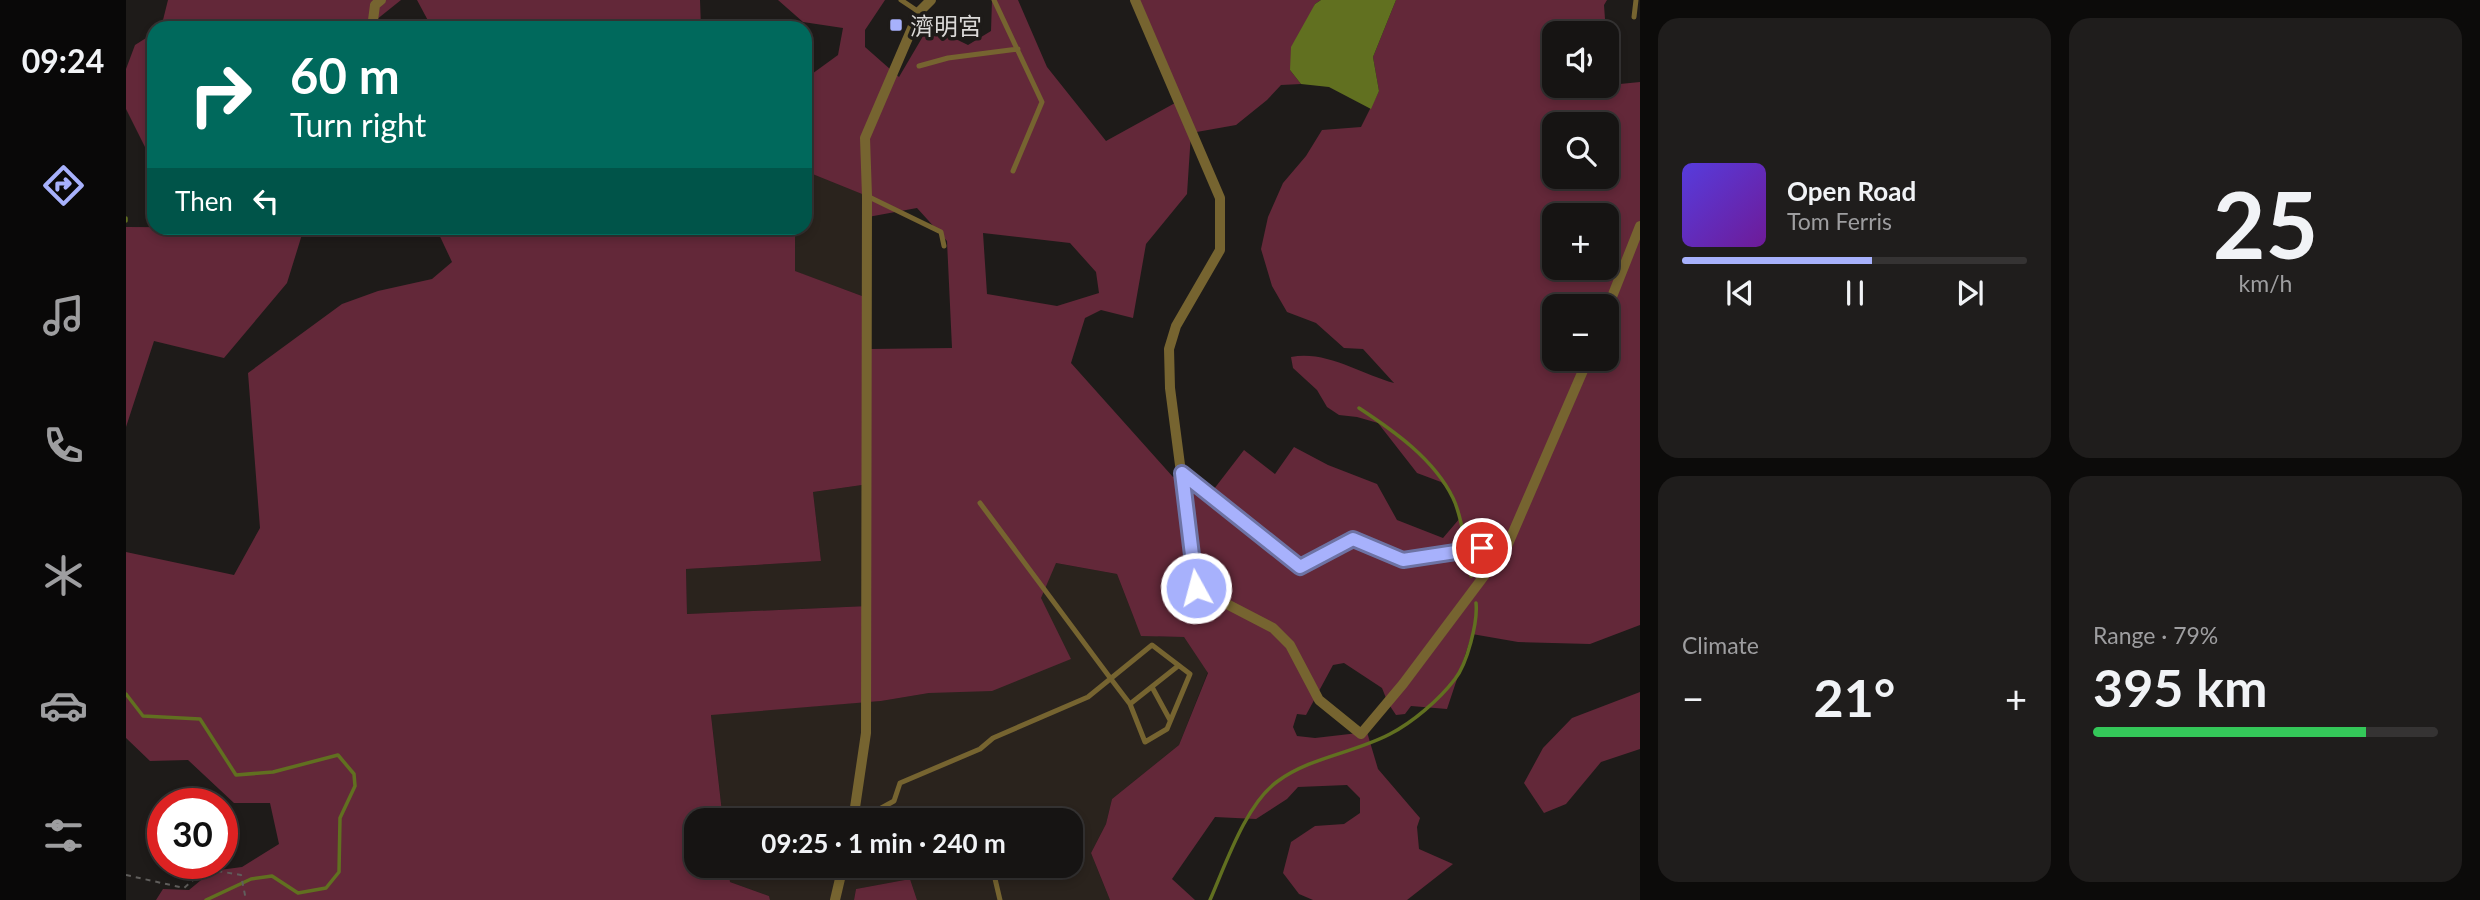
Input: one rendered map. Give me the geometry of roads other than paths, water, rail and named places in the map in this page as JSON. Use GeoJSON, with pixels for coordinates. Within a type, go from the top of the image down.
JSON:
{"type":"FeatureCollection","features":[{"type":"Feature","properties":{"kind":"street"},"geometry":{"type":"LineString","coordinates":[[373,21],[375,5],[381,0]]}},
{"type":"Feature","properties":{"kind":"street"},"geometry":{"type":"LineString","coordinates":[[855,808],[866,733],[865,138],[919,12],[931,0]]}},
{"type":"Feature","properties":{"kind":"street"},"geometry":{"type":"LineString","coordinates":[[1135,0],[1220,198],[1220,250],[1176,326],[1169,349],[1170,388],[1196,588],[1273,628],[1290,645],[1318,700],[1360,734],[1403,684],[1508,544],[1583,371]]}},
{"type":"Feature","properties":{"kind":"street"},"geometry":{"type":"LineString","coordinates":[[1613,294],[1640,226]]}},
{"type":"Feature","properties":{"kind":"street"},"geometry":{"type":"LineString","coordinates":[[835,900],[840,878]]}},
{"type":"Feature","properties":{"kind":"lane"},"geometry":{"type":"LineString","coordinates":[[901,0],[919,12]]}},
{"type":"Feature","properties":{"kind":"lane"},"geometry":{"type":"LineString","coordinates":[[994,0],[1042,102],[1013,171]]}},
{"type":"Feature","properties":{"kind":"lane"},"geometry":{"type":"LineString","coordinates":[[1634,17],[1636,0]]}},
{"type":"Feature","properties":{"kind":"lane"},"geometry":{"type":"LineString","coordinates":[[919,66],[948,58],[1017,49]]}},
{"type":"Feature","properties":{"kind":"lane"},"geometry":{"type":"LineString","coordinates":[[867,196],[942,232],[944,246]]}},
{"type":"Feature","properties":{"kind":"lane"},"geometry":{"type":"LineString","coordinates":[[1182,473],[1300,567],[1353,539],[1403,560],[1508,544]]}},
{"type":"Feature","properties":{"kind":"lane"},"geometry":{"type":"LineString","coordinates":[[881,808],[894,801],[900,783],[980,749],[993,738],[1088,697],[1111,679],[1152,645],[1190,674],[1167,729],[1145,742],[1130,704],[1111,679],[981,503]]}},
{"type":"Feature","properties":{"kind":"lane"},"geometry":{"type":"LineString","coordinates":[[1130,704],[1178,667]]}},
{"type":"Feature","properties":{"kind":"lane"},"geometry":{"type":"LineString","coordinates":[[1152,687],[1170,720]]}},
{"type":"Feature","properties":{"kind":"lane"},"geometry":{"type":"LineString","coordinates":[[995,878],[1000,900]]}},
{"type":"Feature","properties":{"kind":"waterway"},"geometry":{"type":"LineString","coordinates":[[1359,408],[1399,436],[1435,471],[1455,503],[1465,541]]}},
{"type":"Feature","properties":{"kind":"waterway"},"geometry":{"type":"LineString","coordinates":[[1468,560],[1471,576]]}},
{"type":"Feature","properties":{"kind":"waterway"},"geometry":{"type":"LineString","coordinates":[[1210,900],[1246,819],[1278,781],[1304,766],[1399,729],[1425,710],[1449,687],[1467,653],[1475,621],[1476,603]]}},
{"type":"Feature","properties":{"kind":"waterway"},"geometry":{"type":"LineString","coordinates":[[126,694],[143,716],[200,719],[236,775],[273,772],[338,755],[354,774],[355,786],[340,818],[339,872],[326,888],[298,893],[272,876],[251,879],[206,900]]}},
{"type":"Feature","properties":{"kind":"place","name":"濟明宮"},"geometry":{"type":"Point","coordinates":[896,25]}}]}
